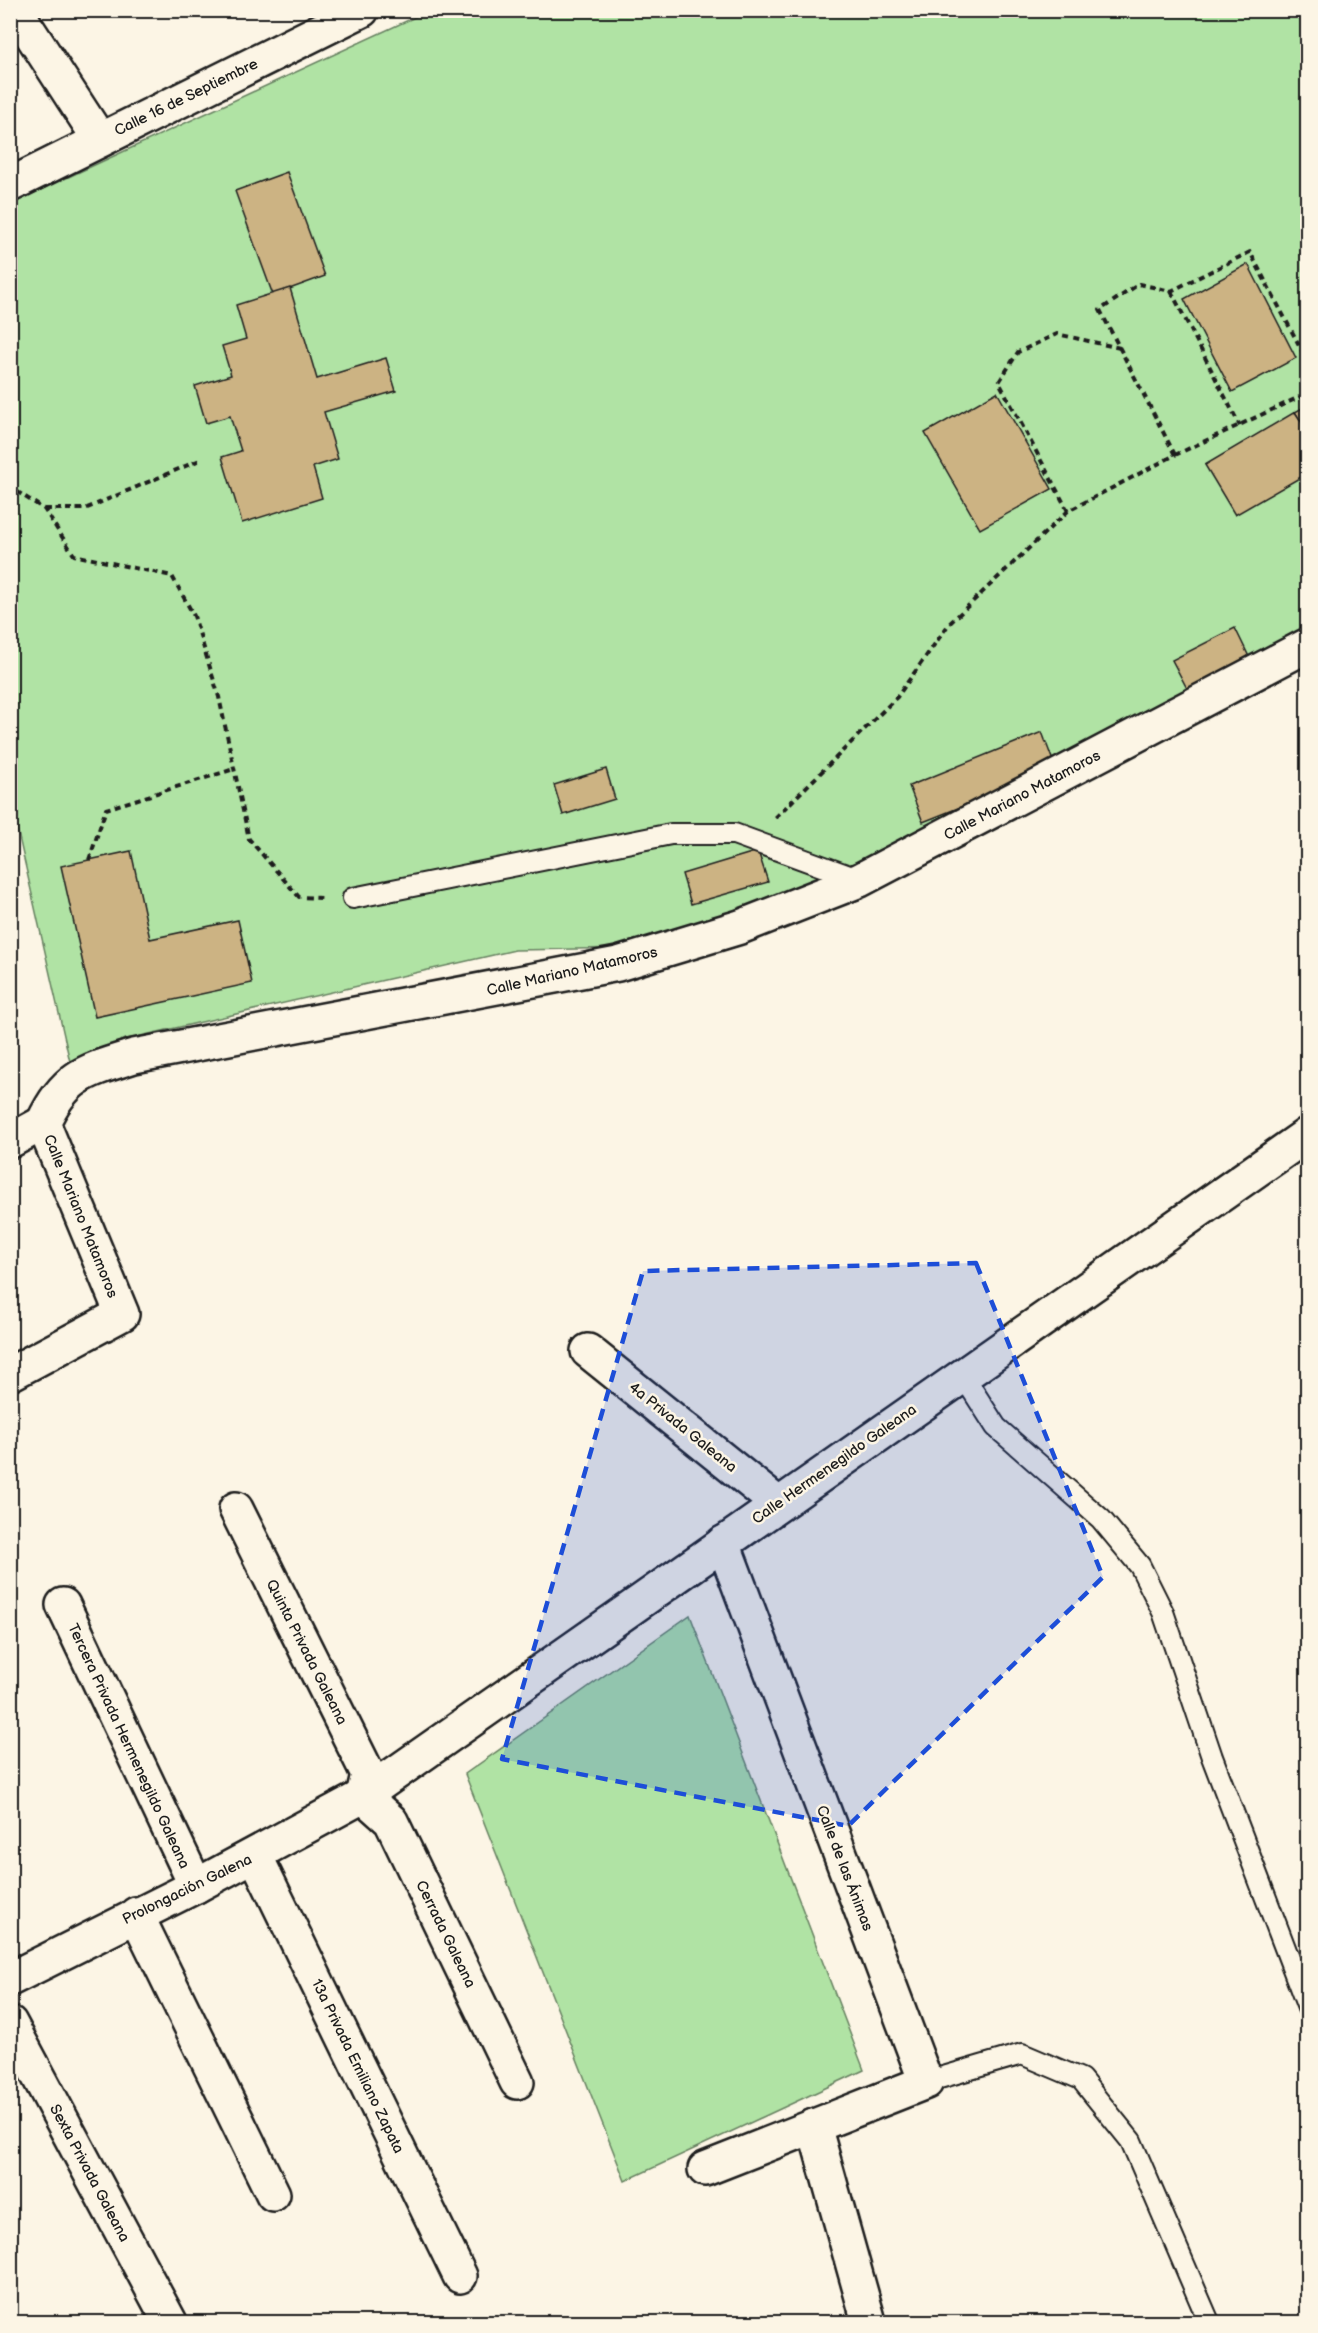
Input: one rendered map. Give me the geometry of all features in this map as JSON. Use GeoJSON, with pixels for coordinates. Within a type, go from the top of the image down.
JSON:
{"type":"FeatureCollection","features":[{"type":"Feature","properties":{"kind":"street"},"geometry":{"type":"LineString","coordinates":[[20,10],[24,22],[100,140]]}},
{"type":"Feature","properties":{"kind":"street","name":"Calle 16 de Septiembre"},"geometry":{"type":"LineString","coordinates":[[10,185],[362,10]]}},
{"type":"Feature","properties":{"kind":"street","name":"Calle Mariano Matamoros"},"geometry":{"type":"LineString","coordinates":[[10,1374],[122,1314],[43,1123],[53,1101],[66,1085],[100,1066],[134,1056],[618,964],[740,927],[860,880],[1306,649]]}},
{"type":"Feature","properties":{"kind":"street"},"geometry":{"type":"LineString","coordinates":[[10,1142],[43,1123]]}},
{"type":"Feature","properties":{"kind":"street","name":"Calle Hermenegildo Galeana"},"geometry":{"type":"LineString","coordinates":[[363,1796],[962,1374],[1308,1134]]}},
{"type":"Feature","properties":{"kind":"street","name":"4a Privada Galeana"},"geometry":{"type":"LineString","coordinates":[[588,1351],[778,1504]]}},
{"type":"Feature","properties":{"kind":"street","name":"Quinta Privada Galeana"},"geometry":{"type":"LineString","coordinates":[[236,1509],[368,1774],[363,1796]]}},
{"type":"Feature","properties":{"kind":"street","name":"Calle de las Ánimas"},"geometry":{"type":"LineString","coordinates":[[723,1543],[926,2082]]}},
{"type":"Feature","properties":{"kind":"street","name":"Tercera Privada Hermenegildo Galeana"},"geometry":{"type":"LineString","coordinates":[[63,1605],[196,1886]]}},
{"type":"Feature","properties":{"kind":"street","name":"Prolongación Galena"},"geometry":{"type":"LineString","coordinates":[[10,1979],[196,1886],[363,1796]]}},
{"type":"Feature","properties":{"kind":"street","name":"Cerrada Galeana"},"geometry":{"type":"LineString","coordinates":[[363,1796],[392,1821],[517,2082]]}},
{"type":"Feature","properties":{"kind":"street","name":"13a Privada Emiliano Zapata"},"geometry":{"type":"LineString","coordinates":[[255,1855],[460,2276]]}},
{"type":"Feature","properties":{"kind":"street"},"geometry":{"type":"LineString","coordinates":[[136,1914],[273,2194]]}},
{"type":"Feature","properties":{"kind":"street","name":"Sexta Privada Galeana"},"geometry":{"type":"LineString","coordinates":[[10,2023],[170,2322]]}},
{"type":"Feature","properties":{"kind":"street"},"geometry":{"type":"LineString","coordinates":[[705,2169],[926,2082]]}},
{"type":"Feature","properties":{"kind":"street"},"geometry":{"type":"LineString","coordinates":[[814,2126],[869,2322]]}},
{"type":"Feature","properties":{"kind":"lane"},"geometry":{"type":"LineString","coordinates":[[353,898],[671,834],[734,834],[860,880]]}},
{"type":"Feature","properties":{"kind":"lane"},"geometry":{"type":"LineString","coordinates":[[962,1374],[996,1427],[1101,1520],[1140,1566],[1163,1612],[1212,1757],[1308,2008]]}},
{"type":"Feature","properties":{"kind":"lane"},"geometry":{"type":"LineString","coordinates":[[926,2082],[1022,2054],[1081,2079],[1131,2142],[1209,2322]]}},
{"type":"Feature","properties":{"kind":"path"},"geometry":{"type":"LineString","coordinates":[[1175,455],[1100,310],[1139,284],[1171,291],[1250,252],[1308,362]]}},
{"type":"Feature","properties":{"kind":"path"},"geometry":{"type":"LineString","coordinates":[[1171,291],[1240,426]]}},
{"type":"Feature","properties":{"kind":"path"},"geometry":{"type":"LineString","coordinates":[[1068,511],[999,382],[1018,352],[1057,334],[1120,348]]}},
{"type":"Feature","properties":{"kind":"path"},"geometry":{"type":"LineString","coordinates":[[751,842],[897,697],[949,624],[1068,511],[1175,455],[1308,393]]}},
{"type":"Feature","properties":{"kind":"path"},"geometry":{"type":"LineString","coordinates":[[44,509],[85,509],[202,459]]}},
{"type":"Feature","properties":{"kind":"path"},"geometry":{"type":"LineString","coordinates":[[10,483],[16,491],[44,509],[74,555],[172,576],[194,616],[219,696],[249,838],[299,897],[353,898]]}},
{"type":"Feature","properties":{"kind":"path"},"geometry":{"type":"LineString","coordinates":[[89,860],[106,809],[234,769]]}},
{"type":"Feature","properties":{"kind":"highlighted area"},"geometry":{"type":"Polygon","coordinates":[[[976,1263],[1103,1577],[848,1826],[502,1759],[643,1271],[976,1263]]]}},
{"type":"Feature","properties":{"kind":"green space"},"geometry":{"type":"Polygon","coordinates":[[[428,11],[1307,11],[1307,633],[804,891],[636,948],[515,950],[123,1040],[70,1062],[11,802],[10,204],[428,11]]]}},
{"type":"Feature","properties":{"kind":"green space"},"geometry":{"type":"Polygon","coordinates":[[[690,1615],[864,2070],[625,2181],[465,1774],[690,1615]]]}},
{"type":"Feature","properties":{"kind":"building"},"geometry":{"type":"Polygon","coordinates":[[[287,172],[325,276],[273,295],[235,191],[287,172]]]}},
{"type":"Feature","properties":{"kind":"building"},"geometry":{"type":"Polygon","coordinates":[[[1248,264],[1296,358],[1232,392],[1184,299],[1248,264]]]}},
{"type":"Feature","properties":{"kind":"building"},"geometry":{"type":"Polygon","coordinates":[[[290,288],[317,379],[386,358],[396,391],[324,412],[338,459],[313,467],[322,498],[242,523],[222,457],[241,451],[230,416],[206,423],[195,386],[231,375],[222,346],[246,339],[236,305],[290,288]]]}},
{"type":"Feature","properties":{"kind":"building"},"geometry":{"type":"Polygon","coordinates":[[[997,392],[1052,489],[980,529],[925,433],[997,392]]]}},
{"type":"Feature","properties":{"kind":"building"},"geometry":{"type":"Polygon","coordinates":[[[1308,405],[1308,432],[1295,412],[1308,405]]]}},
{"type":"Feature","properties":{"kind":"building"},"geometry":{"type":"Polygon","coordinates":[[[1295,412],[1308,432],[1308,473],[1235,515],[1205,465],[1295,412]]]}},
{"type":"Feature","properties":{"kind":"building"},"geometry":{"type":"Polygon","coordinates":[[[1235,628],[1252,663],[1190,694],[1172,660],[1235,628]]]}},
{"type":"Feature","properties":{"kind":"building"},"geometry":{"type":"Polygon","coordinates":[[[1042,732],[1056,769],[923,822],[909,786],[1042,732]]]}},
{"type":"Feature","properties":{"kind":"building"},"geometry":{"type":"Polygon","coordinates":[[[606,769],[615,799],[563,815],[554,785],[606,769]]]}},
{"type":"Feature","properties":{"kind":"building"},"geometry":{"type":"Polygon","coordinates":[[[131,851],[150,939],[238,920],[252,983],[95,1017],[61,866],[131,851]]]}},
{"type":"Feature","properties":{"kind":"building"},"geometry":{"type":"Polygon","coordinates":[[[758,851],[768,882],[691,904],[682,874],[758,851]]]}}]}
